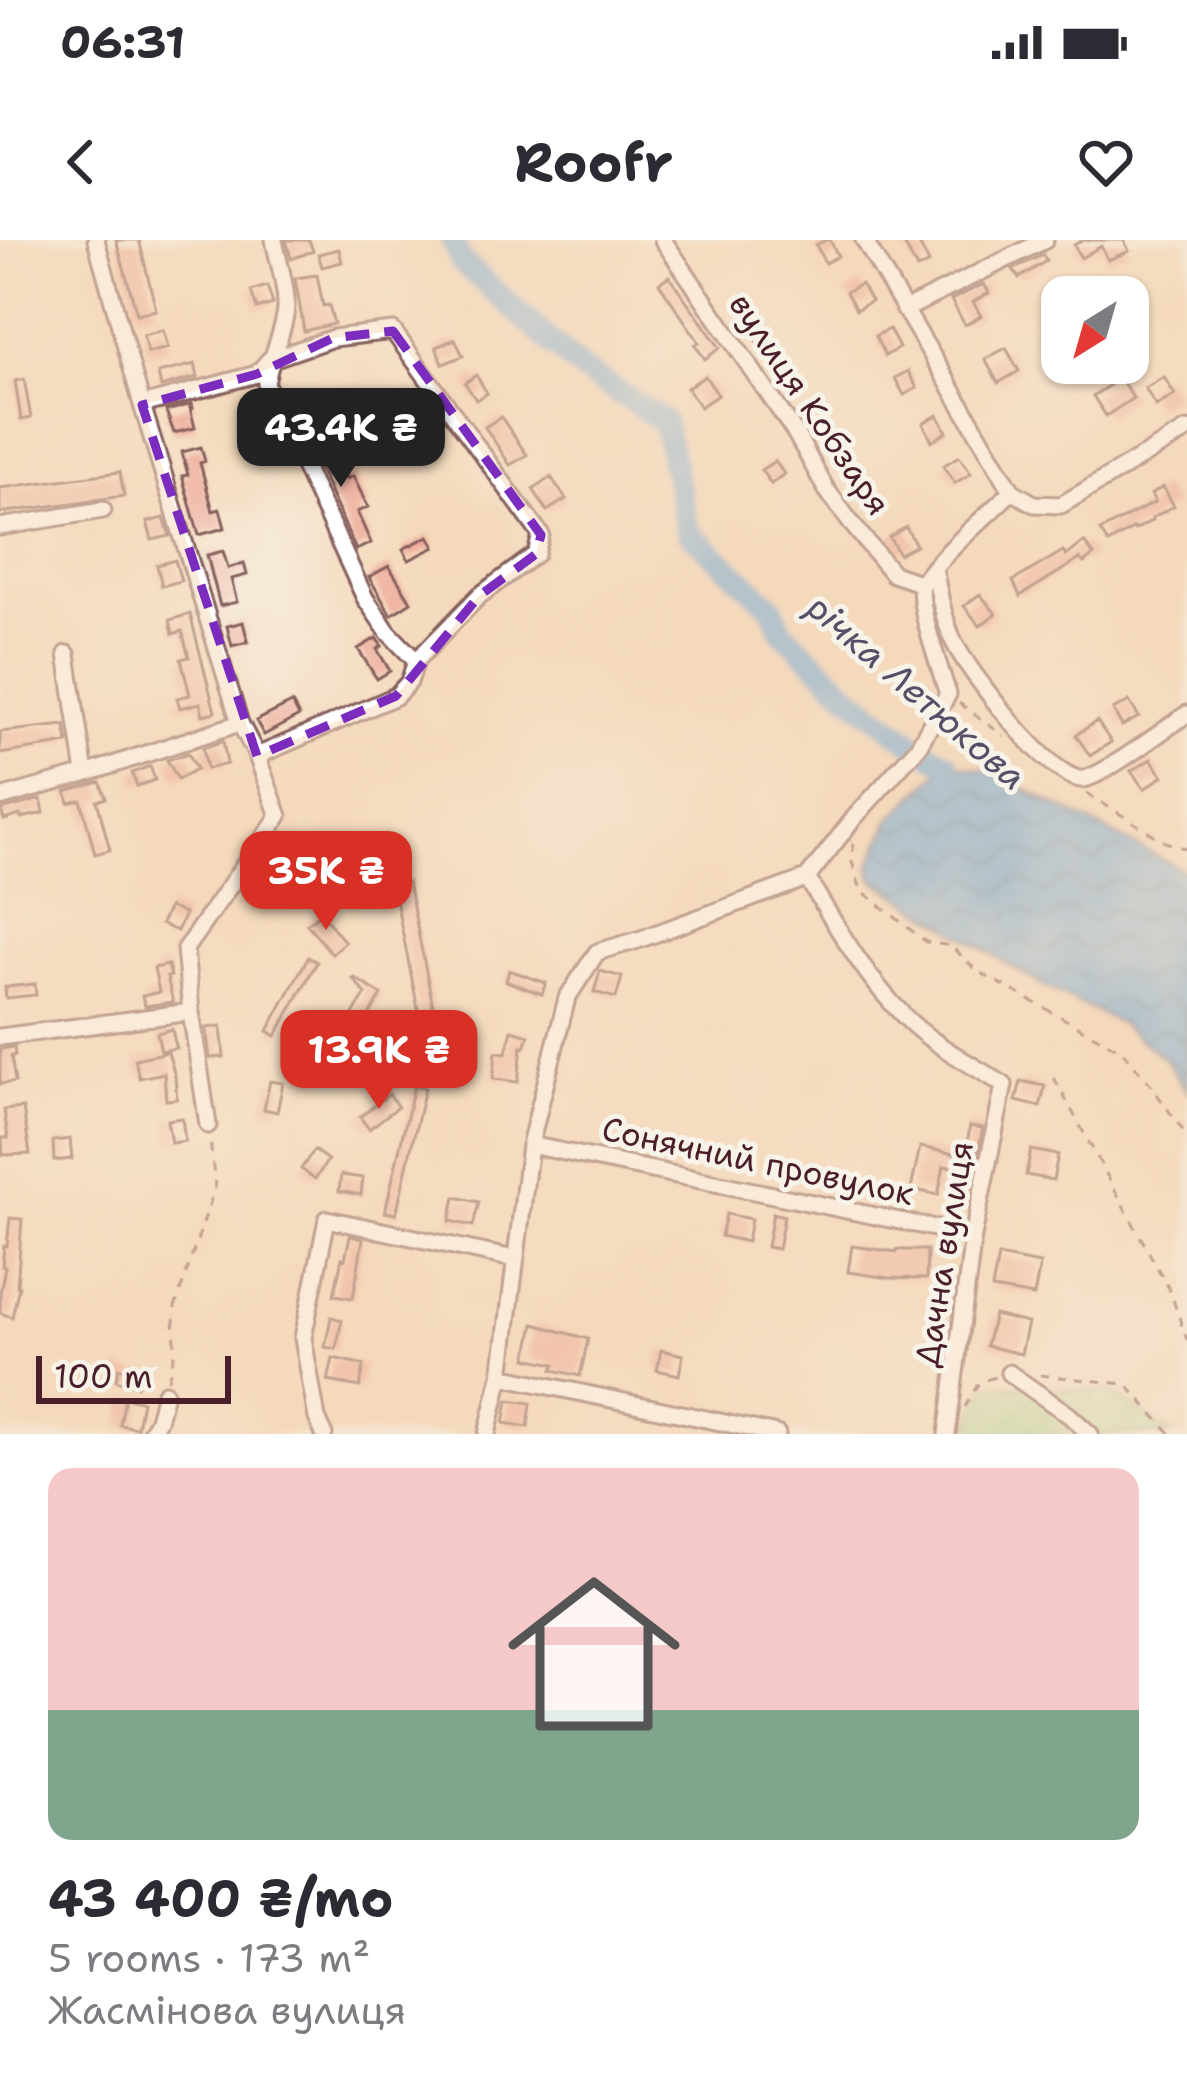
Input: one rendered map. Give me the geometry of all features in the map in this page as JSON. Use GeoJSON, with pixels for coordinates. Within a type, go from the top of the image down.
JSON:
{"type":"FeatureCollection","features":[{"type":"Feature","properties":{"kind":"street"},"geometry":{"type":"LineString","coordinates":[[95,240],[240,723],[279,816],[185,950],[208,1125]]}},
{"type":"Feature","properties":{"kind":"street"},"geometry":{"type":"LineString","coordinates":[[142,405],[257,374],[269,360],[286,307],[274,240]]}},
{"type":"Feature","properties":{"kind":"street","name":"вулиця Кобзаря"},"geometry":{"type":"LineString","coordinates":[[663,240],[851,523],[893,574],[922,584]]}},
{"type":"Feature","properties":{"kind":"street"},"geometry":{"type":"LineString","coordinates":[[864,240],[1012,491],[1034,504],[1061,505],[1187,430]]}},
{"type":"Feature","properties":{"kind":"street"},"geometry":{"type":"LineString","coordinates":[[904,310],[1046,240]]}},
{"type":"Feature","properties":{"kind":"street"},"geometry":{"type":"LineString","coordinates":[[257,756],[396,695],[409,682],[416,661],[479,596],[536,554],[541,535],[393,331],[333,338],[269,360]]}},
{"type":"Feature","properties":{"kind":"street"},"geometry":{"type":"LineString","coordinates":[[269,360],[266,384],[365,598],[416,661]]}},
{"type":"Feature","properties":{"kind":"street"},"geometry":{"type":"LineString","coordinates":[[487,1434],[501,1376],[530,1145],[568,998],[597,952],[807,878],[918,747],[948,694],[923,606],[922,584],[1012,491]]}},
{"type":"Feature","properties":{"kind":"street"},"geometry":{"type":"LineString","coordinates":[[0,527],[103,510]]}},
{"type":"Feature","properties":{"kind":"street"},"geometry":{"type":"LineString","coordinates":[[934,568],[945,618],[964,663],[1045,760],[1069,777],[1082,780],[1099,773],[1187,714]]}},
{"type":"Feature","properties":{"kind":"street"},"geometry":{"type":"LineString","coordinates":[[67,654],[86,774]]}},
{"type":"Feature","properties":{"kind":"street"},"geometry":{"type":"LineString","coordinates":[[0,798],[240,723]]}},
{"type":"Feature","properties":{"kind":"street","name":"Дачна вулиця"},"geometry":{"type":"LineString","coordinates":[[807,878],[849,946],[904,1017],[1004,1084],[974,1236],[947,1434]]}},
{"type":"Feature","properties":{"kind":"street"},"geometry":{"type":"LineString","coordinates":[[0,1037],[190,1012]]}},
{"type":"Feature","properties":{"kind":"street","name":"Сонячний провулок"},"geometry":{"type":"LineString","coordinates":[[530,1145],[974,1236]]}},
{"type":"Feature","properties":{"kind":"street"},"geometry":{"type":"LineString","coordinates":[[324,1434],[303,1337],[327,1219],[514,1259]]}},
{"type":"Feature","properties":{"kind":"street"},"geometry":{"type":"LineString","coordinates":[[1009,1373],[1090,1434]]}},
{"type":"Feature","properties":{"kind":"street"},"geometry":{"type":"LineString","coordinates":[[501,1376],[777,1434]]}},
{"type":"Feature","properties":{"kind":"street"},"geometry":{"type":"LineString","coordinates":[[150,1434],[165,1393]]}},
{"type":"Feature","properties":{"kind":"path"},"geometry":{"type":"LineString","coordinates":[[854,818],[852,862],[861,890],[926,942],[951,946],[977,970],[1121,1050],[1187,1136]]}},
{"type":"Feature","properties":{"kind":"path"},"geometry":{"type":"LineString","coordinates":[[1054,1078],[1170,1291],[1187,1340]]}},
{"type":"Feature","properties":{"kind":"path"},"geometry":{"type":"LineString","coordinates":[[165,1393],[175,1351],[174,1310],[215,1187],[208,1125]]}},
{"type":"Feature","properties":{"kind":"highlighted area"},"geometry":{"type":"Polygon","coordinates":[[[393,331],[541,535],[536,554],[479,596],[396,696],[257,756],[142,405],[257,374],[333,338],[393,331]]]}},
{"type":"Feature","properties":{"kind":"green space"},"geometry":{"type":"Polygon","coordinates":[[[987,1384],[1111,1392],[1173,1434],[966,1434],[987,1384]]]}},
{"type":"Feature","properties":{"kind":"water"},"geometry":{"type":"Polygon","coordinates":[[[947,763],[988,770],[1187,872],[1187,1091],[1165,1059],[1119,1023],[1039,984],[874,880],[870,867],[890,820],[947,763]]]}},
{"type":"Feature","properties":{"kind":"building"},"geometry":{"type":"Polygon","coordinates":[[[116,240],[139,240],[156,310],[137,314],[116,240]]]}},
{"type":"Feature","properties":{"kind":"building"},"geometry":{"type":"Polygon","coordinates":[[[286,240],[309,240],[313,251],[291,259],[286,240]]]}},
{"type":"Feature","properties":{"kind":"building"},"geometry":{"type":"Polygon","coordinates":[[[826,240],[838,256],[825,263],[816,245],[826,240]]]}},
{"type":"Feature","properties":{"kind":"building"},"geometry":{"type":"Polygon","coordinates":[[[902,240],[917,240],[929,263],[917,269],[902,240]]]}},
{"type":"Feature","properties":{"kind":"building"},"geometry":{"type":"Polygon","coordinates":[[[1084,240],[1124,240],[1129,251],[1108,260],[1101,246],[1081,258],[1074,245],[1084,240]]]}},
{"type":"Feature","properties":{"kind":"building"},"geometry":{"type":"Polygon","coordinates":[[[339,249],[342,262],[322,267],[318,254],[339,249]]]}},
{"type":"Feature","properties":{"kind":"building"},"geometry":{"type":"Polygon","coordinates":[[[1043,255],[1046,261],[1019,278],[1013,269],[1043,255]]]}},
{"type":"Feature","properties":{"kind":"building"},"geometry":{"type":"Polygon","coordinates":[[[317,275],[323,306],[329,305],[334,324],[304,331],[295,278],[317,275]]]}},
{"type":"Feature","properties":{"kind":"building"},"geometry":{"type":"Polygon","coordinates":[[[669,276],[720,348],[705,359],[695,345],[699,342],[659,283],[669,276]]]}},
{"type":"Feature","properties":{"kind":"building"},"geometry":{"type":"Polygon","coordinates":[[[861,284],[871,301],[856,310],[846,292],[861,284]]]}},
{"type":"Feature","properties":{"kind":"building"},"geometry":{"type":"Polygon","coordinates":[[[984,284],[989,293],[973,302],[981,316],[965,325],[951,300],[984,284]]]}},
{"type":"Feature","properties":{"kind":"building"},"geometry":{"type":"Polygon","coordinates":[[[267,286],[273,304],[257,309],[251,291],[267,286]]]}},
{"type":"Feature","properties":{"kind":"building"},"geometry":{"type":"Polygon","coordinates":[[[758,316],[773,338],[760,346],[745,325],[758,316]]]}},
{"type":"Feature","properties":{"kind":"building"},"geometry":{"type":"Polygon","coordinates":[[[889,329],[899,348],[885,356],[875,336],[889,329]]]}},
{"type":"Feature","properties":{"kind":"building"},"geometry":{"type":"Polygon","coordinates":[[[163,330],[168,348],[148,353],[143,335],[163,330]]]}},
{"type":"Feature","properties":{"kind":"building"},"geometry":{"type":"Polygon","coordinates":[[[455,339],[463,356],[443,364],[436,347],[455,339]]]}},
{"type":"Feature","properties":{"kind":"building"},"geometry":{"type":"Polygon","coordinates":[[[1006,348],[1019,371],[998,383],[985,359],[1006,348]]]}},
{"type":"Feature","properties":{"kind":"building"},"geometry":{"type":"Polygon","coordinates":[[[195,364],[198,377],[161,387],[158,373],[195,364]]]}},
{"type":"Feature","properties":{"kind":"building"},"geometry":{"type":"Polygon","coordinates":[[[908,371],[917,388],[904,395],[895,378],[908,371]]]}},
{"type":"Feature","properties":{"kind":"building"},"geometry":{"type":"Polygon","coordinates":[[[476,375],[487,393],[476,400],[465,383],[476,375]]]}},
{"type":"Feature","properties":{"kind":"building"},"geometry":{"type":"Polygon","coordinates":[[[705,376],[718,395],[700,407],[687,388],[705,376]]]}},
{"type":"Feature","properties":{"kind":"building"},"geometry":{"type":"Polygon","coordinates":[[[1164,377],[1175,395],[1156,406],[1145,388],[1164,377]]]}},
{"type":"Feature","properties":{"kind":"building"},"geometry":{"type":"Polygon","coordinates":[[[24,379],[31,418],[21,420],[15,381],[24,379]]]}},
{"type":"Feature","properties":{"kind":"building"},"geometry":{"type":"Polygon","coordinates":[[[1111,384],[1124,384],[1133,398],[1106,416],[1093,396],[1111,384]]]}},
{"type":"Feature","properties":{"kind":"building"},"geometry":{"type":"Polygon","coordinates":[[[192,404],[195,428],[174,433],[166,411],[192,404]]]}},
{"type":"Feature","properties":{"kind":"building"},"geometry":{"type":"Polygon","coordinates":[[[938,415],[947,432],[932,441],[923,423],[938,415]]]}},
{"type":"Feature","properties":{"kind":"building"},"geometry":{"type":"Polygon","coordinates":[[[501,417],[527,455],[510,465],[485,427],[501,417]]]}},
{"type":"Feature","properties":{"kind":"building"},"geometry":{"type":"Polygon","coordinates":[[[325,434],[346,479],[353,476],[368,507],[357,512],[371,543],[356,550],[307,441],[325,434]]]}},
{"type":"Feature","properties":{"kind":"building"},"geometry":{"type":"Polygon","coordinates":[[[201,447],[205,461],[200,463],[213,511],[220,509],[225,528],[199,535],[182,476],[188,475],[182,452],[201,447]]]}},
{"type":"Feature","properties":{"kind":"building"},"geometry":{"type":"Polygon","coordinates":[[[959,456],[971,473],[955,483],[943,466],[959,456]]]}},
{"type":"Feature","properties":{"kind":"building"},"geometry":{"type":"Polygon","coordinates":[[[775,461],[784,474],[771,484],[761,470],[775,461]]]}},
{"type":"Feature","properties":{"kind":"building"},"geometry":{"type":"Polygon","coordinates":[[[120,472],[124,496],[0,513],[0,488],[120,472]]]}},
{"type":"Feature","properties":{"kind":"building"},"geometry":{"type":"Polygon","coordinates":[[[551,477],[566,499],[547,511],[533,489],[551,477]]]}},
{"type":"Feature","properties":{"kind":"building"},"geometry":{"type":"Polygon","coordinates":[[[1163,487],[1174,506],[1108,543],[1100,531],[1155,502],[1151,494],[1163,487]]]}},
{"type":"Feature","properties":{"kind":"building"},"geometry":{"type":"Polygon","coordinates":[[[164,518],[170,536],[152,540],[147,522],[164,518]]]}},
{"type":"Feature","properties":{"kind":"building"},"geometry":{"type":"Polygon","coordinates":[[[906,527],[916,545],[899,554],[889,537],[906,527]]]}},
{"type":"Feature","properties":{"kind":"building"},"geometry":{"type":"Polygon","coordinates":[[[429,536],[435,547],[409,560],[403,549],[429,536]]]}},
{"type":"Feature","properties":{"kind":"building"},"geometry":{"type":"Polygon","coordinates":[[[1084,542],[1094,555],[1020,596],[1013,581],[1063,551],[1066,556],[1084,542]]]}},
{"type":"Feature","properties":{"kind":"building"},"geometry":{"type":"Polygon","coordinates":[[[223,551],[228,568],[244,563],[247,575],[231,579],[237,602],[220,606],[207,555],[223,551]]]}},
{"type":"Feature","properties":{"kind":"building"},"geometry":{"type":"Polygon","coordinates":[[[175,560],[181,581],[162,586],[157,565],[175,560]]]}},
{"type":"Feature","properties":{"kind":"building"},"geometry":{"type":"Polygon","coordinates":[[[389,566],[411,602],[391,615],[369,577],[389,566]]]}},
{"type":"Feature","properties":{"kind":"building"},"geometry":{"type":"Polygon","coordinates":[[[980,594],[996,614],[980,626],[964,606],[980,594]]]}},
{"type":"Feature","properties":{"kind":"building"},"geometry":{"type":"Polygon","coordinates":[[[190,614],[215,712],[203,715],[200,703],[180,708],[177,698],[190,695],[181,659],[189,657],[182,631],[173,634],[170,620],[190,614]]]}},
{"type":"Feature","properties":{"kind":"building"},"geometry":{"type":"Polygon","coordinates":[[[243,622],[248,642],[232,646],[227,626],[243,622]]]}},
{"type":"Feature","properties":{"kind":"building"},"geometry":{"type":"Polygon","coordinates":[[[376,638],[390,671],[377,679],[358,649],[376,638]]]}},
{"type":"Feature","properties":{"kind":"building"},"geometry":{"type":"Polygon","coordinates":[[[1129,701],[1139,717],[1122,726],[1113,710],[1129,701]]]}},
{"type":"Feature","properties":{"kind":"building"},"geometry":{"type":"Polygon","coordinates":[[[292,703],[299,716],[264,735],[256,721],[292,703]]]}},
{"type":"Feature","properties":{"kind":"building"},"geometry":{"type":"Polygon","coordinates":[[[1097,721],[1111,742],[1090,756],[1076,735],[1097,721]]]}},
{"type":"Feature","properties":{"kind":"building"},"geometry":{"type":"Polygon","coordinates":[[[65,725],[68,743],[0,754],[0,732],[65,725]]]}},
{"type":"Feature","properties":{"kind":"building"},"geometry":{"type":"Polygon","coordinates":[[[223,741],[227,764],[207,769],[203,748],[223,741]]]}},
{"type":"Feature","properties":{"kind":"building"},"geometry":{"type":"Polygon","coordinates":[[[188,753],[197,769],[178,779],[167,760],[188,753]]]}},
{"type":"Feature","properties":{"kind":"building"},"geometry":{"type":"Polygon","coordinates":[[[1151,759],[1163,776],[1144,789],[1131,771],[1151,759]]]}},
{"type":"Feature","properties":{"kind":"building"},"geometry":{"type":"Polygon","coordinates":[[[150,766],[155,780],[137,786],[132,773],[150,766]]]}},
{"type":"Feature","properties":{"kind":"building"},"geometry":{"type":"Polygon","coordinates":[[[100,782],[106,798],[97,801],[110,850],[95,854],[81,800],[69,803],[66,792],[100,782]]]}},
{"type":"Feature","properties":{"kind":"building"},"geometry":{"type":"Polygon","coordinates":[[[41,799],[44,813],[4,820],[1,810],[41,799]]]}},
{"type":"Feature","properties":{"kind":"building"},"geometry":{"type":"Polygon","coordinates":[[[303,855],[316,873],[273,903],[261,884],[303,855]]]}},
{"type":"Feature","properties":{"kind":"building"},"geometry":{"type":"Polygon","coordinates":[[[408,882],[436,1021],[421,1024],[393,885],[408,882]]]}},
{"type":"Feature","properties":{"kind":"building"},"geometry":{"type":"Polygon","coordinates":[[[169,907],[185,914],[177,931],[161,924],[169,907]]]}},
{"type":"Feature","properties":{"kind":"building"},"geometry":{"type":"Polygon","coordinates":[[[321,913],[345,942],[332,954],[307,924],[321,913]]]}},
{"type":"Feature","properties":{"kind":"building"},"geometry":{"type":"Polygon","coordinates":[[[308,957],[317,962],[276,1036],[268,1031],[308,957]]]}},
{"type":"Feature","properties":{"kind":"building"},"geometry":{"type":"Polygon","coordinates":[[[168,965],[173,1002],[145,1006],[142,996],[159,992],[154,968],[168,965]]]}},
{"type":"Feature","properties":{"kind":"building"},"geometry":{"type":"Polygon","coordinates":[[[509,970],[546,983],[542,994],[506,981],[509,970]]]}},
{"type":"Feature","properties":{"kind":"building"},"geometry":{"type":"Polygon","coordinates":[[[600,971],[622,977],[616,998],[594,992],[600,971]]]}},
{"type":"Feature","properties":{"kind":"building"},"geometry":{"type":"Polygon","coordinates":[[[355,978],[382,995],[329,1078],[326,1073],[309,1083],[366,994],[355,978]]]}},
{"type":"Feature","properties":{"kind":"building"},"geometry":{"type":"Polygon","coordinates":[[[35,984],[36,995],[6,998],[5,987],[35,984]]]}},
{"type":"Feature","properties":{"kind":"building"},"geometry":{"type":"Polygon","coordinates":[[[221,1026],[224,1057],[210,1058],[206,1028],[221,1026]]]}},
{"type":"Feature","properties":{"kind":"building"},"geometry":{"type":"Polygon","coordinates":[[[172,1029],[176,1048],[161,1051],[157,1033],[172,1029]]]}},
{"type":"Feature","properties":{"kind":"building"},"geometry":{"type":"Polygon","coordinates":[[[512,1030],[529,1035],[522,1046],[518,1082],[493,1079],[496,1052],[506,1053],[512,1030]]]}},
{"type":"Feature","properties":{"kind":"building"},"geometry":{"type":"Polygon","coordinates":[[[14,1047],[15,1082],[0,1084],[0,1049],[14,1047]]]}},
{"type":"Feature","properties":{"kind":"building"},"geometry":{"type":"Polygon","coordinates":[[[168,1052],[177,1099],[166,1100],[164,1073],[139,1078],[135,1059],[168,1052]]]}},
{"type":"Feature","properties":{"kind":"building"},"geometry":{"type":"Polygon","coordinates":[[[270,1081],[283,1083],[277,1112],[264,1109],[270,1081]]]}},
{"type":"Feature","properties":{"kind":"building"},"geometry":{"type":"Polygon","coordinates":[[[1021,1081],[1045,1086],[1040,1107],[1016,1101],[1021,1081]]]}},
{"type":"Feature","properties":{"kind":"building"},"geometry":{"type":"Polygon","coordinates":[[[414,1086],[425,1088],[396,1214],[385,1212],[414,1086]]]}},
{"type":"Feature","properties":{"kind":"building"},"geometry":{"type":"Polygon","coordinates":[[[389,1094],[398,1107],[369,1129],[360,1117],[389,1094]]]}},
{"type":"Feature","properties":{"kind":"building"},"geometry":{"type":"Polygon","coordinates":[[[23,1108],[30,1154],[3,1155],[2,1138],[8,1138],[4,1110],[23,1108]]]}},
{"type":"Feature","properties":{"kind":"building"},"geometry":{"type":"Polygon","coordinates":[[[182,1118],[185,1141],[171,1143],[167,1120],[182,1118]]]}},
{"type":"Feature","properties":{"kind":"building"},"geometry":{"type":"Polygon","coordinates":[[[970,1126],[983,1128],[974,1171],[944,1166],[938,1195],[911,1189],[920,1147],[965,1156],[970,1126]]]}},
{"type":"Feature","properties":{"kind":"building"},"geometry":{"type":"Polygon","coordinates":[[[70,1139],[72,1159],[54,1161],[53,1141],[70,1139]]]}},
{"type":"Feature","properties":{"kind":"building"},"geometry":{"type":"Polygon","coordinates":[[[314,1150],[328,1160],[315,1179],[301,1169],[314,1150]]]}},
{"type":"Feature","properties":{"kind":"building"},"geometry":{"type":"Polygon","coordinates":[[[1031,1150],[1058,1155],[1053,1180],[1026,1175],[1031,1150]]]}},
{"type":"Feature","properties":{"kind":"building"},"geometry":{"type":"Polygon","coordinates":[[[341,1175],[363,1178],[361,1195],[339,1191],[341,1175]]]}},
{"type":"Feature","properties":{"kind":"building"},"geometry":{"type":"Polygon","coordinates":[[[455,1197],[479,1202],[473,1226],[450,1221],[455,1197]]]}},
{"type":"Feature","properties":{"kind":"building"},"geometry":{"type":"Polygon","coordinates":[[[773,1213],[784,1216],[778,1249],[767,1247],[773,1213]]]}},
{"type":"Feature","properties":{"kind":"building"},"geometry":{"type":"Polygon","coordinates":[[[726,1214],[751,1219],[747,1242],[721,1236],[726,1214]]]}},
{"type":"Feature","properties":{"kind":"building"},"geometry":{"type":"Polygon","coordinates":[[[10,1218],[22,1219],[19,1286],[12,1317],[0,1313],[10,1218]]]}},
{"type":"Feature","properties":{"kind":"building"},"geometry":{"type":"Polygon","coordinates":[[[350,1236],[363,1239],[353,1298],[334,1295],[350,1236]]]}},
{"type":"Feature","properties":{"kind":"building"},"geometry":{"type":"Polygon","coordinates":[[[852,1246],[927,1250],[926,1279],[848,1272],[852,1246]]]}},
{"type":"Feature","properties":{"kind":"building"},"geometry":{"type":"Polygon","coordinates":[[[998,1256],[1040,1264],[1034,1296],[992,1289],[998,1256]]]}},
{"type":"Feature","properties":{"kind":"building"},"geometry":{"type":"Polygon","coordinates":[[[994,1315],[1028,1323],[1021,1354],[986,1346],[994,1315]]]}},
{"type":"Feature","properties":{"kind":"building"},"geometry":{"type":"Polygon","coordinates":[[[331,1317],[342,1320],[336,1349],[325,1347],[331,1317]]]}},
{"type":"Feature","properties":{"kind":"building"},"geometry":{"type":"Polygon","coordinates":[[[534,1324],[588,1339],[580,1376],[527,1358],[534,1324]]]}},
{"type":"Feature","properties":{"kind":"building"},"geometry":{"type":"Polygon","coordinates":[[[661,1350],[683,1355],[679,1375],[657,1370],[661,1350]]]}},
{"type":"Feature","properties":{"kind":"building"},"geometry":{"type":"Polygon","coordinates":[[[333,1358],[364,1365],[360,1387],[328,1381],[333,1358]]]}},
{"type":"Feature","properties":{"kind":"building"},"geometry":{"type":"Polygon","coordinates":[[[119,1368],[140,1374],[137,1386],[116,1380],[119,1368]]]}},
{"type":"Feature","properties":{"kind":"building"},"geometry":{"type":"Polygon","coordinates":[[[125,1398],[142,1401],[137,1428],[120,1425],[125,1398]]]}},
{"type":"Feature","properties":{"kind":"building"},"geometry":{"type":"Polygon","coordinates":[[[508,1400],[531,1403],[528,1427],[504,1423],[508,1400]]]}},
{"type":"Feature","properties":{"kind":"waterway","name":"річка Летюкова"},"geometry":{"type":"LineString","coordinates":[[452,240],[461,261],[581,369],[663,421],[688,531],[772,607],[782,631],[851,696],[947,763]]}}]}
